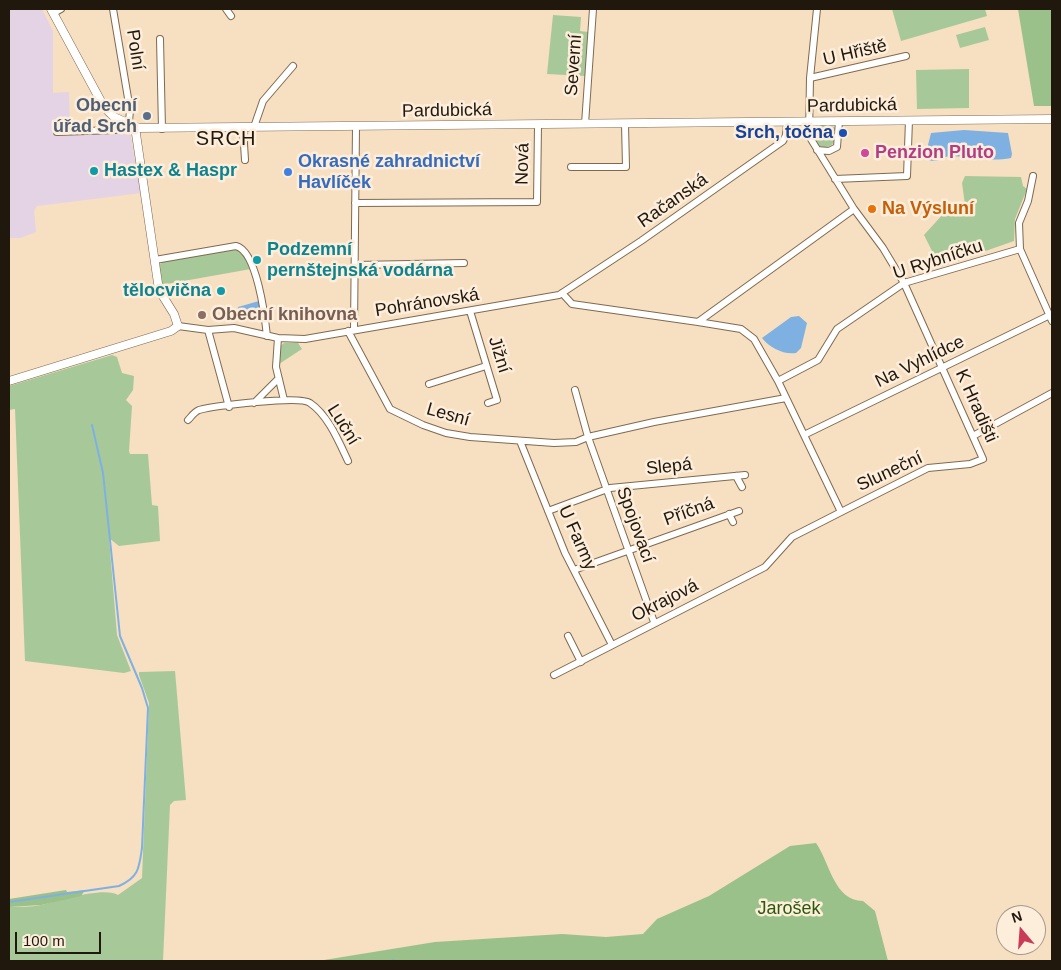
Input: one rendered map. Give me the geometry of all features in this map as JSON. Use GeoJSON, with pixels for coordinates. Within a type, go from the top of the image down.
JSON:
{"type":"FeatureCollection","features":[{"type":"Feature","properties":{"kind":"street","name":"Polní"},"geometry":{"type":"LineString","coordinates":[[113,9],[131,126]]}},
{"type":"Feature","properties":{"kind":"street"},"geometry":{"type":"LineString","coordinates":[[226,9],[231,16]]}},
{"type":"Feature","properties":{"kind":"street","name":"Severní"},"geometry":{"type":"LineString","coordinates":[[585,124],[593,9]]}},
{"type":"Feature","properties":{"kind":"street","name":"U Hřiště"},"geometry":{"type":"LineString","coordinates":[[809,122],[810,78],[817,9]]}},
{"type":"Feature","properties":{"kind":"street","name":"Pardubická"},"geometry":{"type":"LineString","coordinates":[[55,10],[97,98],[110,114],[131,126],[162,129],[1052,119]]}},
{"type":"Feature","properties":{"kind":"street"},"geometry":{"type":"LineString","coordinates":[[160,39],[162,129]]}},
{"type":"Feature","properties":{"kind":"street","name":"U Hřiště"},"geometry":{"type":"LineString","coordinates":[[810,78],[906,56]]}},
{"type":"Feature","properties":{"kind":"street"},"geometry":{"type":"LineString","coordinates":[[254,128],[263,101],[293,66]]}},
{"type":"Feature","properties":{"kind":"street","name":"Pardubická"},"geometry":{"type":"LineString","coordinates":[[836,179],[907,176],[909,120]]}},
{"type":"Feature","properties":{"kind":"street"},"geometry":{"type":"LineString","coordinates":[[817,150],[829,151],[837,147],[839,121]]}},
{"type":"Feature","properties":{"kind":"street","name":"Račanská"},"geometry":{"type":"LineString","coordinates":[[562,294],[641,241],[786,138],[787,122]]}},
{"type":"Feature","properties":{"kind":"street"},"geometry":{"type":"LineString","coordinates":[[809,122],[810,138],[817,150],[854,209],[883,248],[904,283]]}},
{"type":"Feature","properties":{"kind":"street"},"geometry":{"type":"LineString","coordinates":[[571,167],[626,168],[626,124]]}},
{"type":"Feature","properties":{"kind":"street","name":"Nová"},"geometry":{"type":"LineString","coordinates":[[356,203],[537,202],[538,125]]}},
{"type":"Feature","properties":{"kind":"street"},"geometry":{"type":"LineString","coordinates":[[9,381],[171,331],[178,326],[174,314],[160,296],[131,126],[115,130],[58,132]]}},
{"type":"Feature","properties":{"kind":"street"},"geometry":{"type":"LineString","coordinates":[[351,331],[356,265],[356,126]]}},
{"type":"Feature","properties":{"kind":"street"},"geometry":{"type":"LineString","coordinates":[[243,128],[245,160]]}},
{"type":"Feature","properties":{"kind":"street"},"geometry":{"type":"LineString","coordinates":[[1033,176],[1028,201],[1019,223],[1020,249],[1051,318]]}},
{"type":"Feature","properties":{"kind":"street"},"geometry":{"type":"LineString","coordinates":[[698,322],[854,209]]}},
{"type":"Feature","properties":{"kind":"street"},"geometry":{"type":"LineString","coordinates":[[154,260],[236,246],[244,249],[256,277],[267,336]]}},
{"type":"Feature","properties":{"kind":"street","name":"U Rybníčku"},"geometry":{"type":"LineString","coordinates":[[778,381],[818,360],[837,330],[888,292],[904,283],[1020,249]]}},
{"type":"Feature","properties":{"kind":"street"},"geometry":{"type":"LineString","coordinates":[[356,265],[464,263]]}},
{"type":"Feature","properties":{"kind":"street","name":"K Hradišti"},"geometry":{"type":"LineString","coordinates":[[904,283],[983,459]]}},
{"type":"Feature","properties":{"kind":"street"},"geometry":{"type":"LineString","coordinates":[[562,294],[572,304],[698,322],[746,331],[754,339],[778,381],[841,512]]}},
{"type":"Feature","properties":{"kind":"street","name":"Pohránovská"},"geometry":{"type":"LineString","coordinates":[[178,326],[208,330],[240,328],[278,338],[305,339],[562,294]]}},
{"type":"Feature","properties":{"kind":"street","name":"Jižní"},"geometry":{"type":"LineString","coordinates":[[470,310],[497,400],[488,403]]}},
{"type":"Feature","properties":{"kind":"street","name":"Na Vyhlídce"},"geometry":{"type":"LineString","coordinates":[[804,435],[1051,318]]}},
{"type":"Feature","properties":{"kind":"street"},"geometry":{"type":"LineString","coordinates":[[208,330],[229,407]]}},
{"type":"Feature","properties":{"kind":"street","name":"Lesní"},"geometry":{"type":"LineString","coordinates":[[351,331],[390,409],[423,425],[446,433],[470,437],[554,443],[576,442],[588,437],[654,422],[786,398]]}},
{"type":"Feature","properties":{"kind":"street"},"geometry":{"type":"LineString","coordinates":[[188,420],[199,410],[284,400],[275,360],[278,338]]}},
{"type":"Feature","properties":{"kind":"street"},"geometry":{"type":"LineString","coordinates":[[429,384],[486,366]]}},
{"type":"Feature","properties":{"kind":"street"},"geometry":{"type":"LineString","coordinates":[[254,403],[278,379]]}},
{"type":"Feature","properties":{"kind":"street"},"geometry":{"type":"LineString","coordinates":[[575,390],[588,437]]}},
{"type":"Feature","properties":{"kind":"street"},"geometry":{"type":"LineString","coordinates":[[973,436],[1052,393]]}},
{"type":"Feature","properties":{"kind":"street","name":"Luční"},"geometry":{"type":"LineString","coordinates":[[284,400],[310,402],[322,415],[348,461]]}},
{"type":"Feature","properties":{"kind":"street","name":"Spojovací"},"geometry":{"type":"LineString","coordinates":[[588,437],[654,622]]}},
{"type":"Feature","properties":{"kind":"street","name":"U Farmy"},"geometry":{"type":"LineString","coordinates":[[520,440],[574,570],[612,645]]}},
{"type":"Feature","properties":{"kind":"street","name":"Sluneční"},"geometry":{"type":"LineString","coordinates":[[732,584],[765,567],[792,537],[928,468],[970,464],[983,459]]}},
{"type":"Feature","properties":{"kind":"street","name":"Slepá"},"geometry":{"type":"LineString","coordinates":[[548,511],[606,490],[745,475]]}},
{"type":"Feature","properties":{"kind":"street"},"geometry":{"type":"LineString","coordinates":[[736,476],[742,487]]}},
{"type":"Feature","properties":{"kind":"street","name":"Příčná"},"geometry":{"type":"LineString","coordinates":[[574,570],[739,511]]}},
{"type":"Feature","properties":{"kind":"street","name":"Příčná"},"geometry":{"type":"LineString","coordinates":[[729,514],[732,522]]}},
{"type":"Feature","properties":{"kind":"street","name":"Okrajová"},"geometry":{"type":"LineString","coordinates":[[554,674],[732,584]]}},
{"type":"Feature","properties":{"kind":"street"},"geometry":{"type":"LineString","coordinates":[[568,636],[581,662]]}},
{"type":"Feature","properties":{"kind":"shaded area"},"geometry":{"type":"Polygon","coordinates":[[[9,9],[42,9],[53,31],[53,93],[69,92],[70,134],[130,132],[141,193],[37,206],[34,211],[36,232],[20,238],[9,238],[9,9]]]}},
{"type":"Feature","properties":{"kind":"green space"},"geometry":{"type":"Polygon","coordinates":[[[892,9],[985,9],[987,16],[901,41],[892,9]]]}},
{"type":"Feature","properties":{"kind":"green space"},"geometry":{"type":"Polygon","coordinates":[[[1018,9],[1052,9],[1052,106],[1034,106],[1018,9]]]}},
{"type":"Feature","properties":{"kind":"green space"},"geometry":{"type":"Polygon","coordinates":[[[553,15],[581,17],[580,31],[588,32],[585,76],[547,74],[553,15]]]}},
{"type":"Feature","properties":{"kind":"green space"},"geometry":{"type":"Polygon","coordinates":[[[985,27],[989,40],[960,48],[956,35],[985,27]]]}},
{"type":"Feature","properties":{"kind":"green space"},"geometry":{"type":"Polygon","coordinates":[[[969,69],[969,108],[917,109],[916,70],[969,69]]]}},
{"type":"Feature","properties":{"kind":"green space"},"geometry":{"type":"Polygon","coordinates":[[[815,125],[830,125],[835,128],[835,140],[831,145],[828,147],[819,146],[812,132],[815,125]]]}},
{"type":"Feature","properties":{"kind":"green space"},"geometry":{"type":"Polygon","coordinates":[[[965,176],[1021,177],[1023,186],[1027,189],[1015,219],[1014,241],[940,267],[924,235],[944,213],[965,205],[962,183],[965,176]]]}},
{"type":"Feature","properties":{"kind":"green space"},"geometry":{"type":"Polygon","coordinates":[[[236,249],[241,251],[251,269],[161,285],[159,265],[163,262],[236,249]]]}},
{"type":"Feature","properties":{"kind":"green space"},"geometry":{"type":"Polygon","coordinates":[[[284,343],[298,343],[302,349],[279,364],[279,347],[284,343]]]}},
{"type":"Feature","properties":{"kind":"green space"},"geometry":{"type":"Polygon","coordinates":[[[112,355],[117,357],[122,373],[134,376],[133,390],[126,400],[132,406],[129,451],[130,454],[148,454],[152,505],[158,506],[160,541],[119,546],[109,538],[117,635],[131,671],[124,673],[25,661],[15,409],[9,410],[9,386],[112,355]]]}},
{"type":"Feature","properties":{"kind":"green space"},"geometry":{"type":"Polygon","coordinates":[[[175,671],[186,800],[174,801],[170,805],[163,961],[9,961],[9,907],[37,906],[92,893],[103,892],[118,895],[142,878],[149,703],[139,672],[175,671]]]}},
{"type":"Feature","properties":{"kind":"green space","name":"Jarošek"},"geometry":{"type":"Polygon","coordinates":[[[816,843],[834,880],[845,895],[863,901],[875,911],[888,961],[318,961],[435,942],[562,934],[606,937],[643,934],[657,919],[709,896],[790,846],[816,843]]]}},
{"type":"Feature","properties":{"kind":"green space"},"geometry":{"type":"Polygon","coordinates":[[[66,890],[67,892],[85,890],[81,896],[41,905],[9,907],[9,899],[66,890]]]}},
{"type":"Feature","properties":{"kind":"water"},"geometry":{"type":"Polygon","coordinates":[[[964,130],[1008,133],[1011,158],[988,159],[951,156],[935,161],[929,160],[928,145],[931,133],[964,130]]]}},
{"type":"Feature","properties":{"kind":"water"},"geometry":{"type":"Polygon","coordinates":[[[259,301],[262,317],[242,320],[238,307],[259,301]]]}},
{"type":"Feature","properties":{"kind":"water"},"geometry":{"type":"Polygon","coordinates":[[[799,316],[807,323],[801,348],[796,353],[778,350],[762,338],[791,317],[799,316]]]}},
{"type":"Feature","properties":{"kind":"waterway"},"geometry":{"type":"LineString","coordinates":[[9,902],[119,886],[131,879],[137,871],[140,861],[148,708],[142,688],[120,636],[103,473],[92,425]]}},
{"type":"Feature","properties":{"kind":"place","name":"Obecní úřad Srch"},"geometry":{"type":"Point","coordinates":[147,116]}},
{"type":"Feature","properties":{"kind":"place","name":"Srch, točna"},"geometry":{"type":"Point","coordinates":[843,133]}},
{"type":"Feature","properties":{"kind":"place","name":"Penzion Pluto"},"geometry":{"type":"Point","coordinates":[865,153]}},
{"type":"Feature","properties":{"kind":"place","name":"Hastex & Haspr"},"geometry":{"type":"Point","coordinates":[94,171]}},
{"type":"Feature","properties":{"kind":"place","name":"Okrasné zahradnictví Havlíček"},"geometry":{"type":"Point","coordinates":[288,172]}},
{"type":"Feature","properties":{"kind":"place","name":"Na Výsluní"},"geometry":{"type":"Point","coordinates":[872,209]}},
{"type":"Feature","properties":{"kind":"place","name":"Podzemní pernštejnská vodárna"},"geometry":{"type":"Point","coordinates":[257,260]}},
{"type":"Feature","properties":{"kind":"place","name":"tělocvična"},"geometry":{"type":"Point","coordinates":[221,291]}},
{"type":"Feature","properties":{"kind":"place","name":"Obecní knihovna"},"geometry":{"type":"Point","coordinates":[202,315]}},
{"type":"Feature","properties":{"kind":"district","name":"SRCH"},"geometry":{"type":"Point","coordinates":[226,139]}}]}
